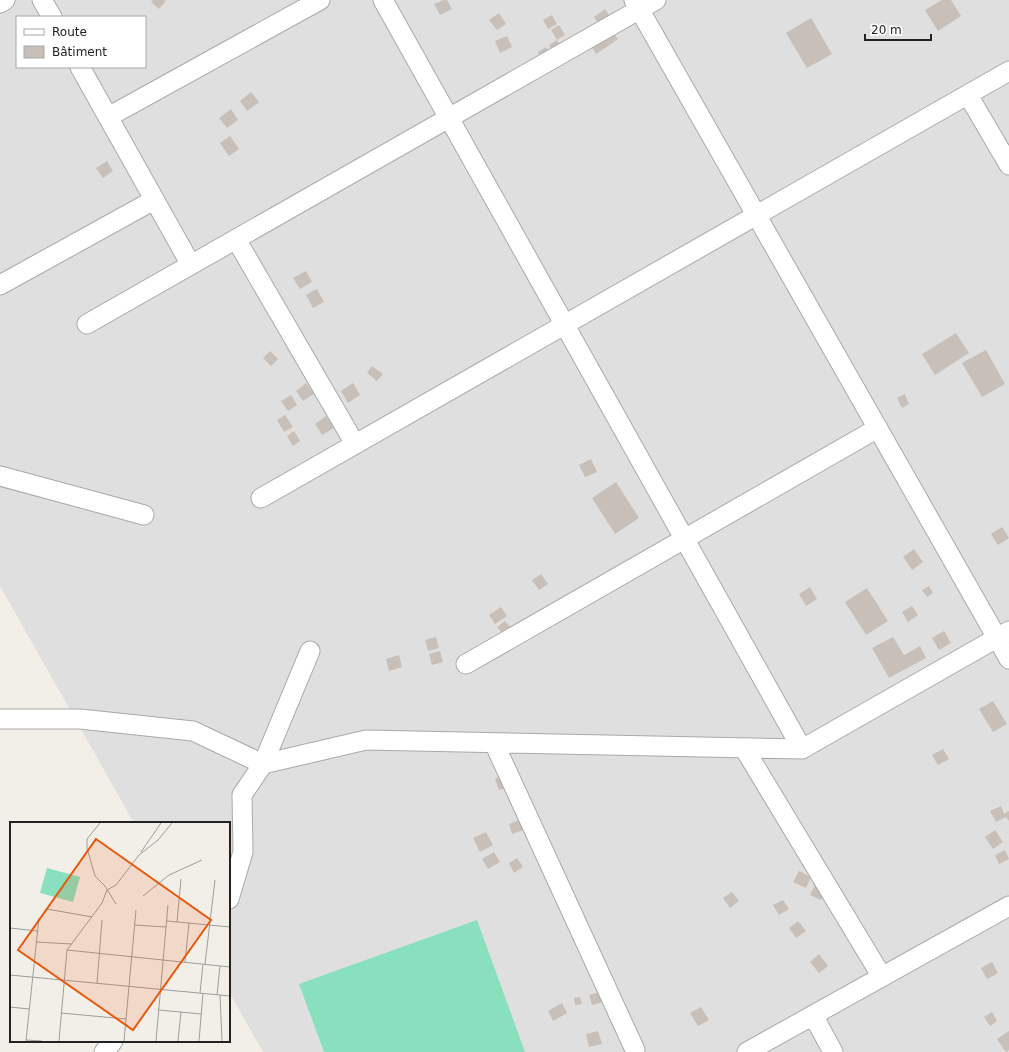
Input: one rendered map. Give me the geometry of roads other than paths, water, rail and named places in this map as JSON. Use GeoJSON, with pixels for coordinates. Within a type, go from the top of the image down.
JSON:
{"type":"FeatureCollection","features":[{"type":"Feature","properties":{"kind":"street"},"geometry":{"type":"LineString","coordinates":[[0,3],[5,0]]}},
{"type":"Feature","properties":{"kind":"street"},"geometry":{"type":"LineString","coordinates":[[42,0],[51,16]]}},
{"type":"Feature","properties":{"kind":"street"},"geometry":{"type":"LineString","coordinates":[[108,117],[320,0]]}},
{"type":"Feature","properties":{"kind":"street"},"geometry":{"type":"LineString","coordinates":[[384,0],[802,749]]}},
{"type":"Feature","properties":{"kind":"street"},"geometry":{"type":"LineString","coordinates":[[87,324],[449,118],[637,5],[656,0]]}},
{"type":"Feature","properties":{"kind":"street"},"geometry":{"type":"LineString","coordinates":[[637,5],[878,428],[1003,634],[1009,659]]}},
{"type":"Feature","properties":{"kind":"street"},"geometry":{"type":"LineString","coordinates":[[81,68],[191,265]]}},
{"type":"Feature","properties":{"kind":"street"},"geometry":{"type":"LineString","coordinates":[[261,498],[1009,71]]}},
{"type":"Feature","properties":{"kind":"street"},"geometry":{"type":"LineString","coordinates":[[968,95],[1009,165]]}},
{"type":"Feature","properties":{"kind":"street"},"geometry":{"type":"LineString","coordinates":[[0,285],[154,200]]}},
{"type":"Feature","properties":{"kind":"street"},"geometry":{"type":"LineString","coordinates":[[236,239],[355,444]]}},
{"type":"Feature","properties":{"kind":"street"},"geometry":{"type":"LineString","coordinates":[[466,664],[878,428]]}},
{"type":"Feature","properties":{"kind":"street"},"geometry":{"type":"LineString","coordinates":[[0,476],[144,515]]}},
{"type":"Feature","properties":{"kind":"street"},"geometry":{"type":"LineString","coordinates":[[0,719],[80,720],[193,731],[263,764],[366,740],[802,749],[1003,634]]}},
{"type":"Feature","properties":{"kind":"street"},"geometry":{"type":"LineString","coordinates":[[230,896],[243,852],[242,795],[263,764],[310,651]]}},
{"type":"Feature","properties":{"kind":"street"},"geometry":{"type":"LineString","coordinates":[[494,743],[635,1050]]}},
{"type":"Feature","properties":{"kind":"street"},"geometry":{"type":"LineString","coordinates":[[744,748],[882,977]]}},
{"type":"Feature","properties":{"kind":"street"},"geometry":{"type":"LineString","coordinates":[[747,1052],[1009,906]]}},
{"type":"Feature","properties":{"kind":"street"},"geometry":{"type":"LineString","coordinates":[[813,1015],[834,1052]]}},
{"type":"Feature","properties":{"kind":"street"},"geometry":{"type":"LineString","coordinates":[[104,1052],[112,1042]]}}]}
